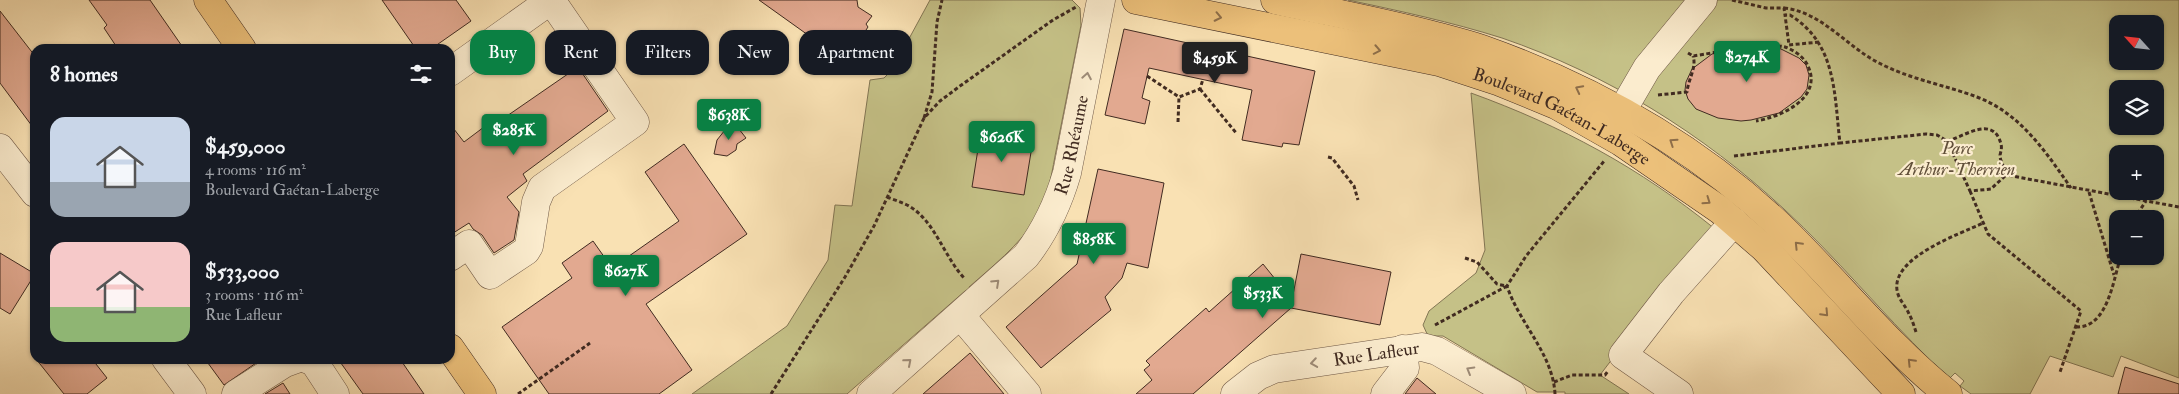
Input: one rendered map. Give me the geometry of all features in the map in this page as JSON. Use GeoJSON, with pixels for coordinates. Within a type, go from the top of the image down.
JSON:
{"type":"FeatureCollection","features":[{"type":"Feature","properties":{"kind":"main road","name":"Boulevard Gaétan-Laberge"},"geometry":{"type":"LineString","coordinates":[[1136,0],[1439,62],[1500,82],[1556,105],[1621,142],[1720,210],[1764,248],[1901,394]]}},
{"type":"Feature","properties":{"kind":"main road","name":"Boulevard Gaétan-Laberge"},"geometry":{"type":"LineString","coordinates":[[1275,0],[1409,29],[1481,48],[1561,80],[1622,111],[1669,138],[1749,198],[1780,227],[1921,373],[1948,394]]}},
{"type":"Feature","properties":{"kind":"main road"},"geometry":{"type":"LineString","coordinates":[[214,2],[239,44]]}},
{"type":"Feature","properties":{"kind":"main road"},"geometry":{"type":"LineString","coordinates":[[455,355],[482,394]]}},
{"type":"Feature","properties":{"kind":"street"},"geometry":{"type":"LineString","coordinates":[[455,68],[551,0],[635,122],[542,188],[536,202],[529,246],[526,251],[490,275],[469,244],[455,254]]}},
{"type":"Feature","properties":{"kind":"street"},"geometry":{"type":"LineString","coordinates":[[1622,111],[1647,68],[1703,0]]}},
{"type":"Feature","properties":{"kind":"street","name":"Rue Rhéaume"},"geometry":{"type":"LineString","coordinates":[[871,394],[1026,256],[1046,229],[1067,173],[1091,2]]}},
{"type":"Feature","properties":{"kind":"street"},"geometry":{"type":"LineString","coordinates":[[0,148],[30,187]]}},
{"type":"Feature","properties":{"kind":"street"},"geometry":{"type":"LineString","coordinates":[[1679,394],[1623,355],[1670,293],[1734,222]]}},
{"type":"Feature","properties":{"kind":"street"},"geometry":{"type":"LineString","coordinates":[[960,316],[1027,394]]}},
{"type":"Feature","properties":{"kind":"street","name":"Rue Lafleur"},"geometry":{"type":"LineString","coordinates":[[1235,394],[1258,376],[1274,369],[1403,349],[1430,348],[1512,394]]}},
{"type":"Feature","properties":{"kind":"street"},"geometry":{"type":"LineString","coordinates":[[1385,394],[1405,368],[1403,349]]}},
{"type":"Feature","properties":{"kind":"street"},"geometry":{"type":"LineString","coordinates":[[170,364],[192,394]]}},
{"type":"Feature","properties":{"kind":"street"},"geometry":{"type":"LineString","coordinates":[[236,394],[283,364]]}},
{"type":"Feature","properties":{"kind":"street"},"geometry":{"type":"LineString","coordinates":[[315,364],[335,394]]}},
{"type":"Feature","properties":{"kind":"path"},"geometry":{"type":"LineString","coordinates":[[771,394],[845,277],[887,197],[924,118],[932,92],[937,22],[942,0]]}},
{"type":"Feature","properties":{"kind":"path"},"geometry":{"type":"LineString","coordinates":[[1732,0],[1766,8],[1793,9],[1808,16],[1880,64],[1978,97],[2005,112],[2033,136],[2071,188]]}},
{"type":"Feature","properties":{"kind":"path"},"geometry":{"type":"LineString","coordinates":[[924,118],[940,101],[1053,20],[1091,2]]}},
{"type":"Feature","properties":{"kind":"path"},"geometry":{"type":"LineString","coordinates":[[1756,121],[1786,112],[1808,92],[1811,77],[1807,64],[1788,47],[1784,8]]}},
{"type":"Feature","properties":{"kind":"path"},"geometry":{"type":"LineString","coordinates":[[1785,15],[1798,19],[1820,42],[1828,60],[1833,80],[1840,143]]}},
{"type":"Feature","properties":{"kind":"path"},"geometry":{"type":"LineString","coordinates":[[1693,56],[1820,42]]}},
{"type":"Feature","properties":{"kind":"path"},"geometry":{"type":"LineString","coordinates":[[1650,96],[1687,92],[1688,81],[1695,66],[1693,56],[1682,48]]}},
{"type":"Feature","properties":{"kind":"path"},"geometry":{"type":"LineString","coordinates":[[1147,76],[1179,97]]}},
{"type":"Feature","properties":{"kind":"path"},"geometry":{"type":"LineString","coordinates":[[1179,97],[1200,89],[1204,80]]}},
{"type":"Feature","properties":{"kind":"path"},"geometry":{"type":"LineString","coordinates":[[1200,89],[1237,134]]}},
{"type":"Feature","properties":{"kind":"path"},"geometry":{"type":"LineString","coordinates":[[1178,122],[1179,97]]}},
{"type":"Feature","properties":{"kind":"path"},"geometry":{"type":"LineString","coordinates":[[1947,141],[1982,128],[1993,131],[2000,141],[2001,162],[2007,174]]}},
{"type":"Feature","properties":{"kind":"path"},"geometry":{"type":"LineString","coordinates":[[1728,156],[1926,134],[1938,135],[1947,141],[1988,234],[2081,311],[2060,372]]}},
{"type":"Feature","properties":{"kind":"path"},"geometry":{"type":"LineString","coordinates":[[1328,157],[1332,158],[1354,186],[1358,200]]}},
{"type":"Feature","properties":{"kind":"path"},"geometry":{"type":"LineString","coordinates":[[1427,329],[1507,286],[1526,256],[1604,163],[1606,157]]}},
{"type":"Feature","properties":{"kind":"path"},"geometry":{"type":"LineString","coordinates":[[2007,174],[2089,192],[2179,207]]}},
{"type":"Feature","properties":{"kind":"path"},"geometry":{"type":"LineString","coordinates":[[1970,192],[1990,189],[2007,174]]}},
{"type":"Feature","properties":{"kind":"path"},"geometry":{"type":"LineString","coordinates":[[2089,192],[2114,276]]}},
{"type":"Feature","properties":{"kind":"path"},"geometry":{"type":"LineString","coordinates":[[887,197],[908,205],[922,216],[954,268],[967,281]]}},
{"type":"Feature","properties":{"kind":"path"},"geometry":{"type":"LineString","coordinates":[[2140,210],[2146,201]]}},
{"type":"Feature","properties":{"kind":"path"},"geometry":{"type":"LineString","coordinates":[[1918,336],[1909,313],[1898,293],[1896,284],[1900,274],[1917,256],[1983,223]]}},
{"type":"Feature","properties":{"kind":"path"},"geometry":{"type":"LineString","coordinates":[[1465,258],[1477,262],[1497,284],[1507,286]]}},
{"type":"Feature","properties":{"kind":"path"},"geometry":{"type":"LineString","coordinates":[[2076,327],[2090,325],[2098,319],[2109,295],[2118,265]]}},
{"type":"Feature","properties":{"kind":"path"},"geometry":{"type":"LineString","coordinates":[[1507,286],[1544,358],[1554,382],[1555,394]]}},
{"type":"Feature","properties":{"kind":"path"},"geometry":{"type":"LineString","coordinates":[[518,394],[590,343]]}},
{"type":"Feature","properties":{"kind":"path"},"geometry":{"type":"LineString","coordinates":[[1554,382],[1572,375],[1605,375],[1618,357],[1623,355]]}},
{"type":"Feature","properties":{"kind":"green space"},"geometry":{"type":"Polygon","coordinates":[[[930,0],[1072,0],[1080,8],[1081,25],[1052,174],[1044,202],[1036,219],[1013,247],[969,287],[970,289],[965,291],[847,394],[692,394],[787,326],[828,260],[835,205],[852,206],[870,80],[884,78],[887,75],[912,75],[912,33],[930,0]]]}},
{"type":"Feature","properties":{"kind":"green space","name":"Parc Arthur-Therrien"},"geometry":{"type":"Polygon","coordinates":[[[1348,0],[2179,0],[2179,378],[2121,356],[2113,377],[2050,356],[2030,394],[1971,394],[1960,386],[1964,381],[1955,373],[1950,378],[1931,361],[1822,246],[1784,209],[1721,156],[1687,131],[1616,88],[1579,69],[1502,38],[1445,22],[1348,0]]]}},
{"type":"Feature","properties":{"kind":"green space"},"geometry":{"type":"Polygon","coordinates":[[[1471,93],[1537,120],[1599,150],[1658,187],[1715,229],[1696,249],[1600,375],[1629,394],[1537,392],[1443,336],[1428,336],[1423,325],[1429,311],[1476,273],[1485,250],[1471,93]]]}},
{"type":"Feature","properties":{"kind":"building"},"geometry":{"type":"Polygon","coordinates":[[[89,0],[150,0],[181,44],[115,44],[104,28],[107,25],[89,0]]]}},
{"type":"Feature","properties":{"kind":"building"},"geometry":{"type":"Polygon","coordinates":[[[382,0],[456,0],[471,21],[438,44],[413,44],[382,0]]]}},
{"type":"Feature","properties":{"kind":"building"},"geometry":{"type":"Polygon","coordinates":[[[759,0],[857,0],[858,7],[872,16],[866,24],[868,27],[866,30],[801,30],[759,0]]]}},
{"type":"Feature","properties":{"kind":"building"},"geometry":{"type":"Polygon","coordinates":[[[0,11],[30,50],[30,123],[0,83],[0,11]]]}},
{"type":"Feature","properties":{"kind":"building"},"geometry":{"type":"Polygon","coordinates":[[[1124,29],[1315,71],[1299,145],[1283,143],[1282,147],[1242,140],[1252,90],[1149,68],[1142,98],[1150,101],[1145,124],[1105,115],[1124,29]]]}},
{"type":"Feature","properties":{"kind":"building"},"geometry":{"type":"Polygon","coordinates":[[[1743,45],[1772,46],[1799,58],[1806,65],[1809,75],[1807,89],[1801,97],[1779,113],[1751,120],[1741,121],[1718,118],[1696,109],[1688,99],[1685,90],[1686,82],[1692,69],[1712,54],[1743,45]]]}},
{"type":"Feature","properties":{"kind":"building"},"geometry":{"type":"Polygon","coordinates":[[[566,75],[583,75],[608,111],[523,174],[527,181],[507,197],[519,212],[514,240],[494,253],[482,235],[473,229],[469,223],[455,232],[455,130],[464,142],[488,124],[491,127],[566,75]]]}},
{"type":"Feature","properties":{"kind":"building"},"geometry":{"type":"Polygon","coordinates":[[[735,124],[746,138],[737,144],[736,150],[727,156],[714,154],[717,140],[725,130],[735,124]]]}},
{"type":"Feature","properties":{"kind":"building"},"geometry":{"type":"Polygon","coordinates":[[[981,130],[1033,140],[1024,195],[972,187],[981,130]]]}},
{"type":"Feature","properties":{"kind":"building"},"geometry":{"type":"Polygon","coordinates":[[[684,144],[747,234],[646,304],[692,370],[659,394],[549,394],[502,327],[572,278],[562,263],[593,241],[612,268],[679,221],[645,172],[684,144]]]}},
{"type":"Feature","properties":{"kind":"building"},"geometry":{"type":"Polygon","coordinates":[[[1098,169],[1164,183],[1148,268],[1127,263],[1122,278],[1105,297],[1111,310],[1041,368],[1006,327],[1077,264],[1098,169]]]}},
{"type":"Feature","properties":{"kind":"building"},"geometry":{"type":"Polygon","coordinates":[[[0,253],[30,271],[30,282],[10,314],[0,308],[0,253]]]}},
{"type":"Feature","properties":{"kind":"building"},"geometry":{"type":"Polygon","coordinates":[[[1301,254],[1391,272],[1380,325],[1291,308],[1193,394],[1136,394],[1152,380],[1144,370],[1150,365],[1146,361],[1206,308],[1209,312],[1263,264],[1292,300],[1301,254]]]}},
{"type":"Feature","properties":{"kind":"building"},"geometry":{"type":"Polygon","coordinates":[[[970,353],[1004,394],[923,394],[970,353]]]}},
{"type":"Feature","properties":{"kind":"building"},"geometry":{"type":"Polygon","coordinates":[[[40,364],[96,364],[107,378],[87,394],[64,394],[40,364]]]}},
{"type":"Feature","properties":{"kind":"building"},"geometry":{"type":"Polygon","coordinates":[[[209,364],[255,364],[224,385],[209,364]]]}},
{"type":"Feature","properties":{"kind":"building"},"geometry":{"type":"Polygon","coordinates":[[[342,364],[403,364],[424,394],[363,394],[342,364]]]}},
{"type":"Feature","properties":{"kind":"building"},"geometry":{"type":"Polygon","coordinates":[[[2125,367],[2179,384],[2179,394],[2118,394],[2125,367]]]}},
{"type":"Feature","properties":{"kind":"building"},"geometry":{"type":"Polygon","coordinates":[[[1417,378],[1436,394],[1405,394],[1417,378]]]}},
{"type":"Feature","properties":{"kind":"building"},"geometry":{"type":"Polygon","coordinates":[[[283,383],[290,394],[265,394],[283,383]]]}}]}
